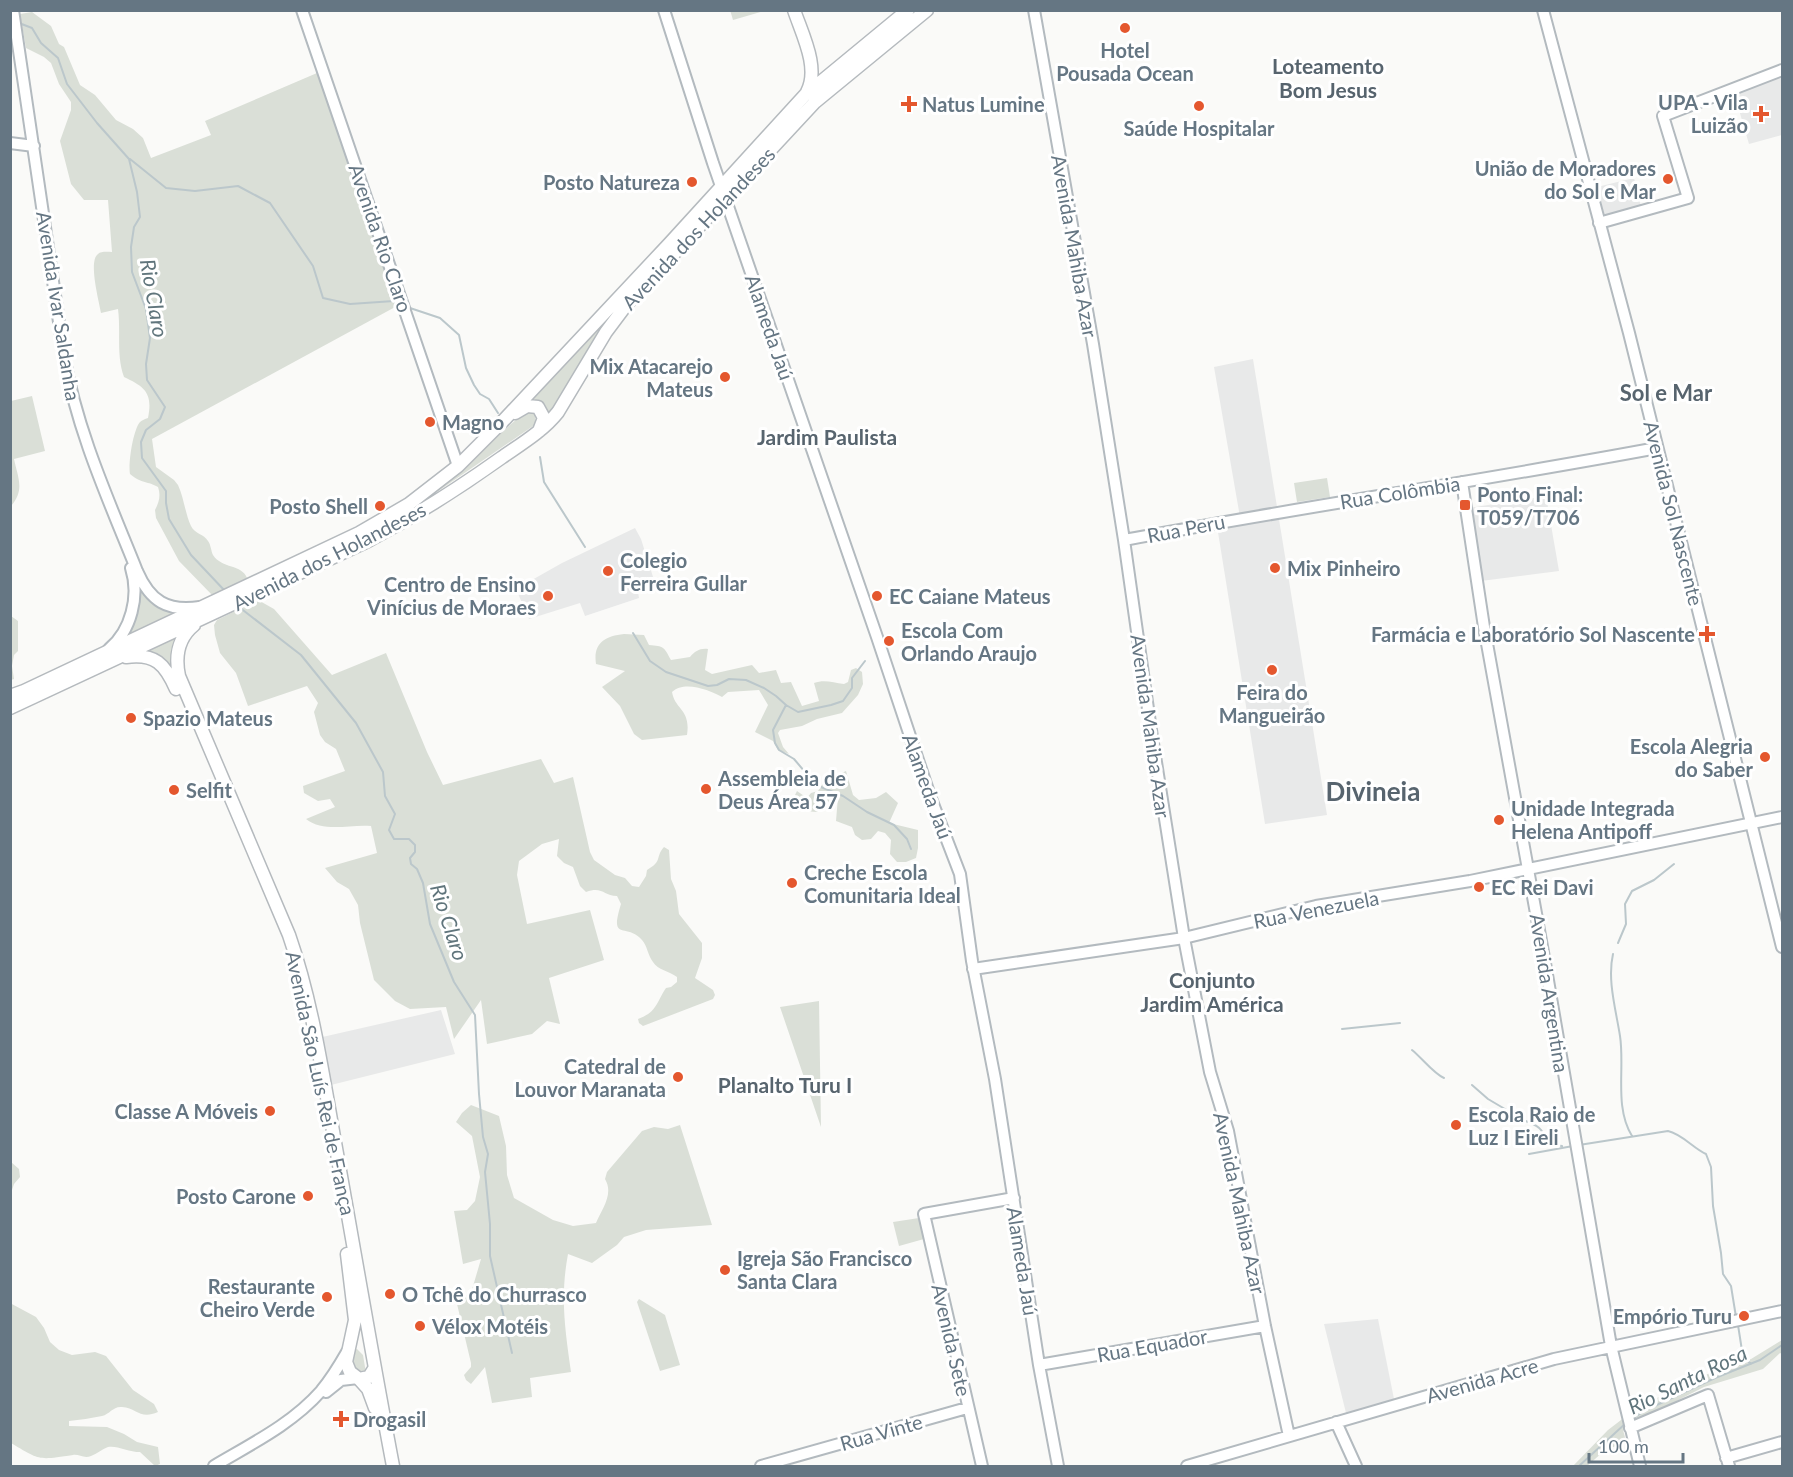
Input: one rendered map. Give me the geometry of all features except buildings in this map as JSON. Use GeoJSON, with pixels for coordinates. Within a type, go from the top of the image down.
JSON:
{"type":"FeatureCollection","features":[{"type":"Feature","properties":{"kind":"main road"},"geometry":{"type":"LineString","coordinates":[[794,10],[812,69],[810,84],[805,95]]}},
{"type":"Feature","properties":{"kind":"main road"},"geometry":{"type":"LineString","coordinates":[[801,10],[819,65],[824,70],[835,70]]}},
{"type":"Feature","properties":{"kind":"main road","name":"Avenida dos Holandeses"},"geometry":{"type":"LineString","coordinates":[[10,708],[112,661],[376,524],[421,496],[458,466],[503,421],[805,95],[908,10]]}},
{"type":"Feature","properties":{"kind":"main road","name":"Avenida dos Holandeses"},"geometry":{"type":"LineString","coordinates":[[10,696],[360,545],[401,523],[465,483],[538,432],[558,412],[612,322],[736,186],[819,98],[927,10]]}},
{"type":"Feature","properties":{"kind":"main road"},"geometry":{"type":"LineString","coordinates":[[721,185],[728,188],[736,186]]}},
{"type":"Feature","properties":{"kind":"main road"},"geometry":{"type":"LineString","coordinates":[[503,421],[525,406],[536,406],[544,418],[538,432]]}},
{"type":"Feature","properties":{"kind":"main road","name":"Avenida São Luís Rei de França"},"geometry":{"type":"LineString","coordinates":[[217,606],[183,636],[177,659],[179,676],[300,966],[329,1106],[370,1349]]}},
{"type":"Feature","properties":{"kind":"main road","name":"Avenida São Luís Rei de França"},"geometry":{"type":"LineString","coordinates":[[112,661],[134,656],[147,657],[161,664],[168,672],[283,937],[302,1005],[348,1258],[355,1320],[348,1351]]}},
{"type":"Feature","properties":{"kind":"main road"},"geometry":{"type":"LineString","coordinates":[[386,1467],[374,1401],[368,1389],[348,1370],[348,1351],[351,1346],[359,1343],[370,1349],[393,1467]]}},
{"type":"Feature","properties":{"kind":"main road"},"geometry":{"type":"LineString","coordinates":[[358,1379],[369,1377],[374,1369]]}},
{"type":"Feature","properties":{"kind":"street","name":"Avenida Rio Claro"},"geometry":{"type":"LineString","coordinates":[[302,10],[458,466]]}},
{"type":"Feature","properties":{"kind":"street"},"geometry":{"type":"LineString","coordinates":[[664,10],[721,185]]}},
{"type":"Feature","properties":{"kind":"street","name":"Avenida Mahiba Azar"},"geometry":{"type":"LineString","coordinates":[[1034,10],[1093,344],[1184,938],[1210,1072],[1228,1131],[1265,1326],[1289,1436]]}},
{"type":"Feature","properties":{"kind":"street","name":"Avenida Sol Nascente"},"geometry":{"type":"LineString","coordinates":[[1543,10],[1658,448],[1782,947]]}},
{"type":"Feature","properties":{"kind":"street","name":"Avenida Ivar Saldanha"},"geometry":{"type":"LineString","coordinates":[[13,22],[69,383],[94,464],[137,572],[150,593],[159,602],[173,607],[217,606]]}},
{"type":"Feature","properties":{"kind":"street"},"geometry":{"type":"LineString","coordinates":[[1599,222],[1688,198],[1663,116],[1782,70]]}},
{"type":"Feature","properties":{"kind":"street"},"geometry":{"type":"LineString","coordinates":[[10,143],[32,146]]}},
{"type":"Feature","properties":{"kind":"street","name":"Avenida Ivar Saldanha"},"geometry":{"type":"LineString","coordinates":[[32,146],[65,383],[89,465],[134,578],[134,594],[126,628],[117,642],[99,656]]}},
{"type":"Feature","properties":{"kind":"street","name":"Alameda Jaú"},"geometry":{"type":"LineString","coordinates":[[721,185],[930,796],[960,874],[973,969],[995,1079],[1058,1467]]}},
{"type":"Feature","properties":{"kind":"street","name":"Rua Colômbia"},"geometry":{"type":"LineString","coordinates":[[1247,517],[1658,448]]}},
{"type":"Feature","properties":{"kind":"street","name":"Avenida Argentina"},"geometry":{"type":"LineString","coordinates":[[1462,482],[1502,731],[1529,869],[1611,1346],[1640,1467]]}},
{"type":"Feature","properties":{"kind":"street","name":"Rua Peru"},"geometry":{"type":"LineString","coordinates":[[1124,540],[1247,517]]}},
{"type":"Feature","properties":{"kind":"street","name":"Rua Venezuela"},"geometry":{"type":"LineString","coordinates":[[973,969],[1184,938],[1316,906],[1377,898],[1529,869],[1656,841],[1782,817]]}},
{"type":"Feature","properties":{"kind":"street","name":"Avenida Sete"},"geometry":{"type":"LineString","coordinates":[[982,1467],[924,1214],[1014,1198]]}},
{"type":"Feature","properties":{"kind":"street","name":"Avenida Acre"},"geometry":{"type":"LineString","coordinates":[[1187,1467],[1510,1371],[1611,1346],[1782,1311]]}},
{"type":"Feature","properties":{"kind":"street","name":"Rua Equador"},"geometry":{"type":"LineString","coordinates":[[1040,1365],[1265,1326]]}},
{"type":"Feature","properties":{"kind":"street"},"geometry":{"type":"LineString","coordinates":[[214,1467],[279,1427],[303,1408],[326,1385],[348,1351]]}},
{"type":"Feature","properties":{"kind":"street"},"geometry":{"type":"LineString","coordinates":[[221,1467],[293,1422],[336,1383],[346,1379],[358,1379]]}},
{"type":"Feature","properties":{"kind":"street"},"geometry":{"type":"LineString","coordinates":[[1630,1427],[1706,1395],[1710,1398],[1727,1462],[1782,1442]]}},
{"type":"Feature","properties":{"kind":"street","name":"Rua Vinte"},"geometry":{"type":"LineString","coordinates":[[761,1467],[967,1408]]}},
{"type":"Feature","properties":{"kind":"street"},"geometry":{"type":"LineString","coordinates":[[1336,1422],[1356,1467]]}},
{"type":"Feature","properties":{"kind":"shaded area"},"geometry":{"type":"Polygon","coordinates":[[[730,10],[764,10],[764,11],[733,20],[730,10]]]}},
{"type":"Feature","properties":{"kind":"shaded area"},"geometry":{"type":"Polygon","coordinates":[[[32,12],[51,26],[59,44],[64,47],[80,85],[95,95],[116,120],[133,129],[143,138],[151,158],[211,135],[205,121],[317,73],[397,306],[152,439],[156,467],[178,485],[193,529],[206,539],[213,555],[221,563],[241,570],[247,578],[213,596],[179,561],[156,518],[158,487],[130,474],[133,439],[137,426],[148,418],[149,402],[142,388],[124,377],[120,360],[118,309],[101,313],[98,300],[94,273],[95,258],[101,252],[112,252],[108,200],[84,200],[71,184],[60,141],[71,110],[71,102],[59,84],[51,63],[26,48],[20,14],[32,12]]]}},
{"type":"Feature","properties":{"kind":"shaded area","name":"UPA - Vila Luizão"},"geometry":{"type":"Polygon","coordinates":[[[1782,74],[1782,135],[1749,144],[1734,93],[1782,74]]]}},
{"type":"Feature","properties":{"kind":"shaded area"},"geometry":{"type":"Polygon","coordinates":[[[1634,178],[1641,206],[1605,217],[1597,187],[1634,178]]]}},
{"type":"Feature","properties":{"kind":"shaded area"},"geometry":{"type":"Polygon","coordinates":[[[611,312],[612,315],[552,412],[549,413],[540,402],[531,398],[611,312]]]}},
{"type":"Feature","properties":{"kind":"shaded area","name":"Feira do Mangueirão"},"geometry":{"type":"Polygon","coordinates":[[[1253,359],[1327,815],[1265,824],[1217,526],[1241,523],[1214,367],[1253,359]]]}},
{"type":"Feature","properties":{"kind":"shaded area"},"geometry":{"type":"Polygon","coordinates":[[[32,396],[45,451],[14,459],[19,489],[11,506],[11,401],[32,396]]]}},
{"type":"Feature","properties":{"kind":"shaded area"},"geometry":{"type":"Polygon","coordinates":[[[525,412],[535,415],[536,422],[533,426],[418,505],[525,412]]]}},
{"type":"Feature","properties":{"kind":"shaded area"},"geometry":{"type":"Polygon","coordinates":[[[1327,478],[1330,497],[1297,502],[1294,483],[1327,478]]]}},
{"type":"Feature","properties":{"kind":"shaded area"},"geometry":{"type":"Polygon","coordinates":[[[1546,496],[1559,571],[1481,581],[1469,508],[1546,496]]]}},
{"type":"Feature","properties":{"kind":"shaded area","name":"Colegio Ferreira Gullar"},"geometry":{"type":"Polygon","coordinates":[[[635,528],[641,539],[654,580],[637,586],[639,598],[585,616],[580,603],[529,619],[516,589],[562,563],[635,528]]]}},
{"type":"Feature","properties":{"kind":"shaded area"},"geometry":{"type":"Polygon","coordinates":[[[137,581],[173,613],[128,635],[128,634],[137,581]]]}},
{"type":"Feature","properties":{"kind":"shaded area"},"geometry":{"type":"Polygon","coordinates":[[[258,600],[274,609],[332,675],[386,653],[443,785],[541,759],[554,783],[573,777],[590,852],[594,860],[615,875],[625,878],[632,886],[639,887],[647,870],[657,861],[661,850],[664,847],[669,850],[671,879],[676,891],[679,914],[702,943],[702,958],[695,978],[713,990],[715,995],[713,999],[643,1026],[639,1023],[638,1019],[653,1010],[666,988],[677,982],[677,977],[655,965],[644,942],[636,935],[618,928],[621,904],[617,896],[596,890],[586,892],[580,886],[573,867],[564,863],[557,856],[559,839],[542,844],[519,861],[517,875],[527,924],[590,910],[604,960],[549,978],[560,1024],[547,1021],[532,1034],[487,1044],[481,1000],[454,1039],[446,1007],[410,1009],[395,1001],[374,980],[358,905],[349,889],[337,882],[325,868],[377,853],[371,826],[329,827],[306,819],[335,807],[330,799],[318,801],[304,793],[303,786],[345,771],[336,749],[325,742],[320,735],[314,712],[318,703],[307,686],[248,706],[236,673],[220,653],[214,625],[217,620],[258,600]]]}},
{"type":"Feature","properties":{"kind":"shaded area"},"geometry":{"type":"Polygon","coordinates":[[[11,616],[18,621],[18,651],[14,655],[12,666],[14,679],[11,680],[11,616]]]}},
{"type":"Feature","properties":{"kind":"shaded area"},"geometry":{"type":"Polygon","coordinates":[[[624,634],[644,635],[649,645],[663,648],[671,660],[690,657],[698,650],[708,649],[705,670],[712,674],[752,665],[759,673],[776,670],[781,683],[791,682],[802,706],[819,701],[814,683],[825,681],[844,684],[848,682],[851,670],[856,668],[862,672],[863,684],[858,695],[842,713],[817,719],[802,726],[780,730],[778,733],[783,747],[789,754],[778,750],[773,741],[755,732],[768,705],[759,690],[728,692],[722,697],[697,687],[677,688],[672,692],[687,720],[687,735],[642,740],[634,734],[620,706],[602,687],[625,671],[596,664],[596,651],[601,642],[624,634]]]}},
{"type":"Feature","properties":{"kind":"shaded area"},"geometry":{"type":"Polygon","coordinates":[[[175,640],[171,655],[171,670],[147,652],[175,640]]]}},
{"type":"Feature","properties":{"kind":"shaded area"},"geometry":{"type":"Polygon","coordinates":[[[846,771],[853,795],[859,800],[876,798],[886,792],[898,803],[889,823],[918,830],[916,858],[906,862],[897,862],[890,854],[891,840],[885,833],[878,831],[871,839],[862,840],[855,835],[852,827],[836,821],[838,797],[817,812],[804,811],[794,805],[793,799],[797,791],[807,798],[811,793],[818,791],[825,780],[846,771]]]}},
{"type":"Feature","properties":{"kind":"shaded area"},"geometry":{"type":"Polygon","coordinates":[[[819,1001],[821,1127],[780,1007],[819,1001]]]}},
{"type":"Feature","properties":{"kind":"shaded area"},"geometry":{"type":"Polygon","coordinates":[[[441,1010],[455,1054],[327,1086],[318,1038],[441,1010]]]}},
{"type":"Feature","properties":{"kind":"shaded area"},"geometry":{"type":"Polygon","coordinates":[[[471,1105],[499,1116],[506,1146],[507,1175],[514,1198],[553,1220],[573,1226],[596,1223],[608,1196],[605,1179],[607,1172],[642,1131],[654,1127],[668,1129],[680,1125],[712,1225],[646,1230],[624,1237],[592,1263],[568,1254],[564,1299],[571,1372],[530,1378],[532,1397],[492,1403],[485,1367],[471,1384],[464,1375],[471,1367],[471,1363],[457,1304],[461,1298],[471,1293],[481,1259],[463,1264],[454,1211],[467,1210],[475,1201],[480,1177],[472,1136],[456,1122],[471,1105]]]}},
{"type":"Feature","properties":{"kind":"shaded area"},"geometry":{"type":"Polygon","coordinates":[[[11,1162],[19,1169],[20,1177],[11,1193],[11,1162]]]}},
{"type":"Feature","properties":{"kind":"shaded area"},"geometry":{"type":"Polygon","coordinates":[[[919,1218],[924,1239],[899,1246],[893,1222],[919,1218]]]}},
{"type":"Feature","properties":{"kind":"shaded area"},"geometry":{"type":"Polygon","coordinates":[[[639,1299],[665,1315],[680,1365],[660,1371],[637,1302],[639,1299]]]}},
{"type":"Feature","properties":{"kind":"shaded area"},"geometry":{"type":"Polygon","coordinates":[[[10,1303],[36,1317],[50,1342],[59,1350],[72,1355],[95,1352],[106,1356],[133,1390],[154,1404],[158,1412],[147,1415],[119,1407],[102,1416],[69,1421],[69,1426],[107,1427],[137,1442],[158,1447],[160,1464],[155,1466],[140,1452],[115,1447],[108,1447],[88,1457],[75,1455],[40,1458],[11,1443],[10,1303]]]}},
{"type":"Feature","properties":{"kind":"shaded area"},"geometry":{"type":"Polygon","coordinates":[[[1378,1319],[1394,1399],[1346,1413],[1324,1324],[1378,1319]]]}},
{"type":"Feature","properties":{"kind":"shaded area"},"geometry":{"type":"Polygon","coordinates":[[[1782,1340],[1782,1354],[1780,1353],[1763,1369],[1704,1387],[1633,1423],[1623,1430],[1626,1441],[1603,1452],[1587,1466],[1573,1466],[1608,1430],[1638,1407],[1714,1371],[1751,1359],[1782,1340]]]}},
{"type":"Feature","properties":{"kind":"shaded area"},"geometry":{"type":"Polygon","coordinates":[[[357,1349],[363,1355],[366,1373],[364,1375],[353,1372],[352,1351],[357,1349]]]}},
{"type":"Feature","properties":{"kind":"waterway","name":"Rio Claro"},"geometry":{"type":"LineString","coordinates":[[19,23],[32,28],[41,43],[58,58],[67,84],[129,159],[140,217],[134,227],[131,247],[132,272],[146,309],[150,338],[146,364],[147,380],[165,407],[160,419],[146,430],[141,442],[142,458],[166,491],[169,519],[191,555],[225,591]]}},
{"type":"Feature","properties":{"kind":"waterway"},"geometry":{"type":"LineString","coordinates":[[130,159],[166,188],[195,191],[238,186],[270,203],[313,266],[323,298],[350,304],[394,301]]}},
{"type":"Feature","properties":{"kind":"waterway"},"geometry":{"type":"LineString","coordinates":[[410,308],[440,318],[459,335],[466,368],[474,385],[480,394],[489,399],[498,413]]}},
{"type":"Feature","properties":{"kind":"waterway"},"geometry":{"type":"LineString","coordinates":[[540,457],[544,482],[585,547]]}},
{"type":"Feature","properties":{"kind":"waterway","name":"Rio Claro"},"geometry":{"type":"LineString","coordinates":[[239,607],[301,655],[356,723],[383,772],[385,796],[395,814],[389,830],[394,839],[409,839],[415,845],[415,852],[410,858],[411,864],[417,869],[423,883],[430,924],[454,982],[475,1015],[483,1137],[488,1154],[485,1172],[490,1224],[490,1256],[512,1353]]}},
{"type":"Feature","properties":{"kind":"waterway"},"geometry":{"type":"LineString","coordinates":[[633,633],[650,661],[666,672],[708,686],[717,685],[729,679],[746,680],[764,688],[798,712],[843,701],[852,688],[852,678],[865,661]]}},
{"type":"Feature","properties":{"kind":"waterway"},"geometry":{"type":"LineString","coordinates":[[786,705],[773,730],[775,743],[779,750],[794,759],[816,785],[843,796],[867,812],[894,825],[907,839],[911,849]]}},
{"type":"Feature","properties":{"kind":"waterway"},"geometry":{"type":"LineString","coordinates":[[1618,943],[1626,924],[1625,904],[1632,891],[1654,880],[1674,864]]}},
{"type":"Feature","properties":{"kind":"waterway"},"geometry":{"type":"LineString","coordinates":[[1613,954],[1611,974],[1620,1036],[1623,1113],[1632,1136]]}},
{"type":"Feature","properties":{"kind":"waterway"},"geometry":{"type":"LineString","coordinates":[[1342,1029],[1400,1023]]}},
{"type":"Feature","properties":{"kind":"waterway"},"geometry":{"type":"LineString","coordinates":[[1412,1050],[1444,1078]]}},
{"type":"Feature","properties":{"kind":"waterway"},"geometry":{"type":"LineString","coordinates":[[1472,1085],[1488,1099],[1510,1112]]}},
{"type":"Feature","properties":{"kind":"waterway"},"geometry":{"type":"LineString","coordinates":[[1521,1119],[1539,1128],[1548,1144],[1562,1146]]}},
{"type":"Feature","properties":{"kind":"waterway"},"geometry":{"type":"LineString","coordinates":[[1579,1145],[1668,1131],[1706,1154],[1711,1167],[1713,1206],[1723,1274],[1731,1286],[1736,1317]]}},
{"type":"Feature","properties":{"kind":"waterway"},"geometry":{"type":"LineString","coordinates":[[1529,1154],[1573,1146]]}},
{"type":"Feature","properties":{"kind":"waterway"},"geometry":{"type":"LineString","coordinates":[[1738,1325],[1743,1357],[1751,1364]]}},
{"type":"Feature","properties":{"kind":"waterway","name":"Rio Santa Rosa"},"geometry":{"type":"LineString","coordinates":[[1633,1418],[1715,1378],[1760,1360],[1782,1345]]}},
{"type":"Feature","properties":{"kind":"waterway","name":"Rio Santa Rosa"},"geometry":{"type":"LineString","coordinates":[[1579,1466],[1626,1423]]}},
{"type":"Feature","properties":{"kind":"place","name":"Hotel Pousada Ocean"},"geometry":{"type":"Point","coordinates":[1125,28]}},
{"type":"Feature","properties":{"kind":"place","name":"Natus Lumine"},"geometry":{"type":"Point","coordinates":[909,104]}},
{"type":"Feature","properties":{"kind":"place","name":"Saúde Hospitalar"},"geometry":{"type":"Point","coordinates":[1199,106]}},
{"type":"Feature","properties":{"kind":"place","name":"UPA - Vila Luizão"},"geometry":{"type":"Point","coordinates":[1761,114]}},
{"type":"Feature","properties":{"kind":"place","name":"União de Moradores do Sol e Mar"},"geometry":{"type":"Point","coordinates":[1668,179]}},
{"type":"Feature","properties":{"kind":"place","name":"Posto Natureza"},"geometry":{"type":"Point","coordinates":[692,182]}},
{"type":"Feature","properties":{"kind":"place","name":"Mix Atacarejo Mateus"},"geometry":{"type":"Point","coordinates":[725,377]}},
{"type":"Feature","properties":{"kind":"place","name":"Magno"},"geometry":{"type":"Point","coordinates":[430,422]}},
{"type":"Feature","properties":{"kind":"place","name":"Ponto Final: T059/T706"},"geometry":{"type":"Point","coordinates":[1465,505]}},
{"type":"Feature","properties":{"kind":"place","name":"Posto Shell"},"geometry":{"type":"Point","coordinates":[380,506]}},
{"type":"Feature","properties":{"kind":"place","name":"Mix Pinheiro"},"geometry":{"type":"Point","coordinates":[1275,568]}},
{"type":"Feature","properties":{"kind":"place","name":"Colegio Ferreira Gullar"},"geometry":{"type":"Point","coordinates":[608,571]}},
{"type":"Feature","properties":{"kind":"place","name":"Centro de Ensino Vinícius de Moraes"},"geometry":{"type":"Point","coordinates":[548,596]}},
{"type":"Feature","properties":{"kind":"place","name":"EC Caiane Mateus"},"geometry":{"type":"Point","coordinates":[877,596]}},
{"type":"Feature","properties":{"kind":"place","name":"Farmácia e Laboratório Sol Nascente"},"geometry":{"type":"Point","coordinates":[1707,634]}},
{"type":"Feature","properties":{"kind":"place","name":"Escola Com Orlando Araujo"},"geometry":{"type":"Point","coordinates":[889,641]}},
{"type":"Feature","properties":{"kind":"place","name":"Feira do Mangueirão"},"geometry":{"type":"Point","coordinates":[1272,670]}},
{"type":"Feature","properties":{"kind":"place","name":"Spazio Mateus"},"geometry":{"type":"Point","coordinates":[131,718]}},
{"type":"Feature","properties":{"kind":"place","name":"Escola Alegria do Saber"},"geometry":{"type":"Point","coordinates":[1765,757]}},
{"type":"Feature","properties":{"kind":"place","name":"Assembleia de Deus Área 57"},"geometry":{"type":"Point","coordinates":[706,789]}},
{"type":"Feature","properties":{"kind":"place","name":"Selfit"},"geometry":{"type":"Point","coordinates":[174,790]}},
{"type":"Feature","properties":{"kind":"place","name":"Unidade Integrada Helena Antipoff"},"geometry":{"type":"Point","coordinates":[1499,820]}},
{"type":"Feature","properties":{"kind":"place","name":"Creche Escola Comunitaria Ideal"},"geometry":{"type":"Point","coordinates":[792,883]}},
{"type":"Feature","properties":{"kind":"place","name":"EC Rei Davi"},"geometry":{"type":"Point","coordinates":[1479,887]}},
{"type":"Feature","properties":{"kind":"place","name":"Catedral de Louvor Maranata"},"geometry":{"type":"Point","coordinates":[678,1077]}},
{"type":"Feature","properties":{"kind":"place","name":"Classe A Móveis"},"geometry":{"type":"Point","coordinates":[270,1111]}},
{"type":"Feature","properties":{"kind":"place","name":"Escola Raio de Luz I Eireli"},"geometry":{"type":"Point","coordinates":[1456,1125]}},
{"type":"Feature","properties":{"kind":"place","name":"Posto Carone"},"geometry":{"type":"Point","coordinates":[308,1196]}},
{"type":"Feature","properties":{"kind":"place","name":"Igreja São Francisco Santa Clara"},"geometry":{"type":"Point","coordinates":[725,1270]}},
{"type":"Feature","properties":{"kind":"place","name":"O Tchê do Churrasco"},"geometry":{"type":"Point","coordinates":[390,1294]}},
{"type":"Feature","properties":{"kind":"place","name":"Restaurante Cheiro Verde"},"geometry":{"type":"Point","coordinates":[327,1297]}},
{"type":"Feature","properties":{"kind":"place","name":"Empório Turu"},"geometry":{"type":"Point","coordinates":[1744,1316]}},
{"type":"Feature","properties":{"kind":"place","name":"Vélox Motéis"},"geometry":{"type":"Point","coordinates":[420,1326]}},
{"type":"Feature","properties":{"kind":"place","name":"Drogasil"},"geometry":{"type":"Point","coordinates":[341,1419]}},
{"type":"Feature","properties":{"kind":"district","name":"Loteamento Bom Jesus"},"geometry":{"type":"Point","coordinates":[1328,77]}},
{"type":"Feature","properties":{"kind":"district","name":"Sol e Mar"},"geometry":{"type":"Point","coordinates":[1666,392]}},
{"type":"Feature","properties":{"kind":"district","name":"Jardim Paulista"},"geometry":{"type":"Point","coordinates":[827,436]}},
{"type":"Feature","properties":{"kind":"district","name":"Divineia"},"geometry":{"type":"Point","coordinates":[1373,791]}},
{"type":"Feature","properties":{"kind":"district","name":"Conjunto Jardim América"},"geometry":{"type":"Point","coordinates":[1212,991]}},
{"type":"Feature","properties":{"kind":"district","name":"Planalto Turu I"},"geometry":{"type":"Point","coordinates":[785,1084]}}]}
